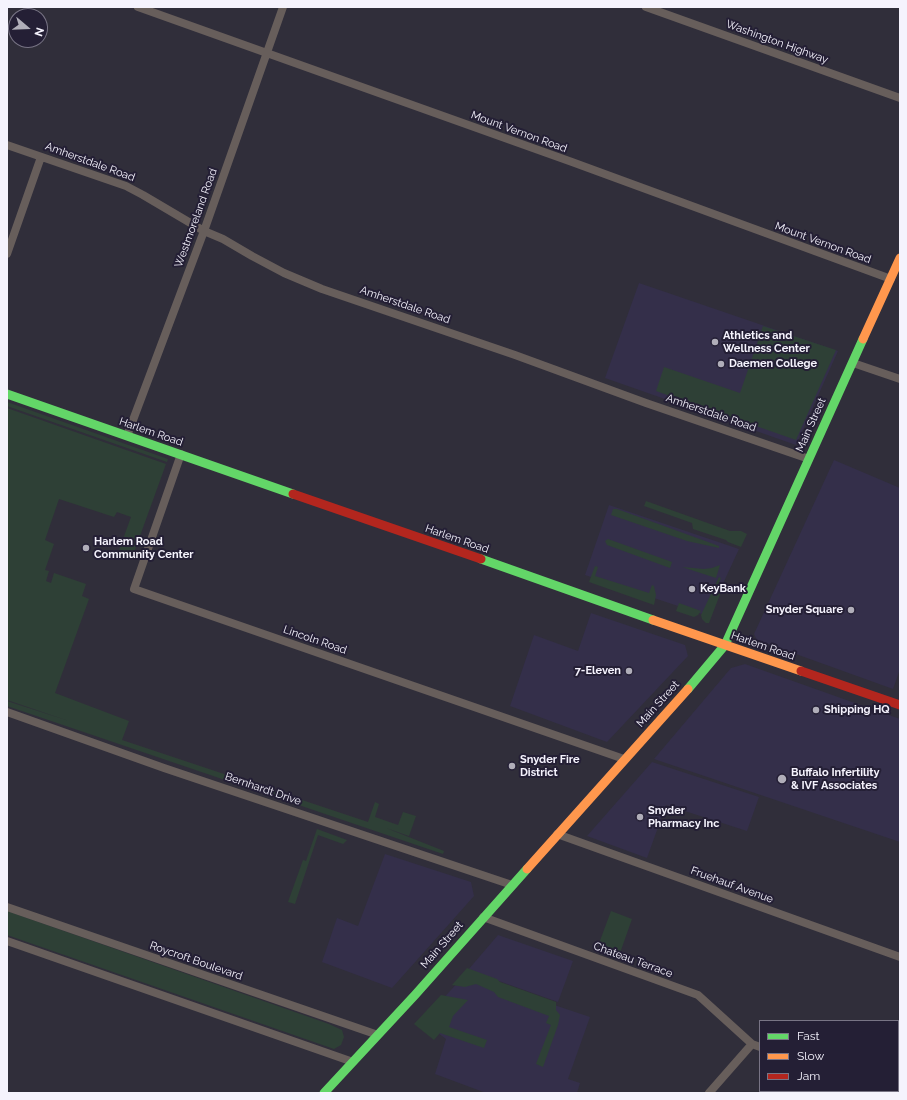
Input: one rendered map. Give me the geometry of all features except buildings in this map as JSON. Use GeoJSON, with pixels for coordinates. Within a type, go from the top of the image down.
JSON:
{"type":"FeatureCollection","features":[{"type":"Feature","properties":{"kind":"main road","name":"Main Street"},"geometry":{"type":"LineString","coordinates":[[324,1093],[378,1035],[705,670],[725,645],[900,258]]}},
{"type":"Feature","properties":{"kind":"main road","name":"Harlem Road"},"geometry":{"type":"LineString","coordinates":[[7,394],[900,705]]}},
{"type":"Feature","properties":{"kind":"street","name":"Mount Vernon Road"},"geometry":{"type":"LineString","coordinates":[[138,7],[572,162],[891,279]]}},
{"type":"Feature","properties":{"kind":"street","name":"Westmoreland Road"},"geometry":{"type":"LineString","coordinates":[[127,436],[204,231],[283,7]]}},
{"type":"Feature","properties":{"kind":"street","name":"Washington Highway"},"geometry":{"type":"LineString","coordinates":[[646,7],[900,98]]}},
{"type":"Feature","properties":{"kind":"street","name":"Amherstdale Road"},"geometry":{"type":"LineString","coordinates":[[7,145],[126,186],[143,194],[204,231],[223,239],[284,273],[322,289],[515,355],[646,403],[809,459]]}},
{"type":"Feature","properties":{"kind":"street"},"geometry":{"type":"LineString","coordinates":[[7,254],[41,157]]}},
{"type":"Feature","properties":{"kind":"street"},"geometry":{"type":"LineString","coordinates":[[853,363],[900,379]]}},
{"type":"Feature","properties":{"kind":"street","name":"Lincoln Road"},"geometry":{"type":"LineString","coordinates":[[181,454],[134,589],[624,759]]}},
{"type":"Feature","properties":{"kind":"street","name":"Bernhardt Drive"},"geometry":{"type":"LineString","coordinates":[[7,712],[186,775],[512,885]]}},
{"type":"Feature","properties":{"kind":"street","name":"Fruehauf Avenue"},"geometry":{"type":"LineString","coordinates":[[557,834],[900,957]]}},
{"type":"Feature","properties":{"kind":"street","name":"Roycroft Boulevard"},"geometry":{"type":"LineString","coordinates":[[7,907],[378,1035]]}},
{"type":"Feature","properties":{"kind":"street","name":"Chateau Terrace"},"geometry":{"type":"LineString","coordinates":[[483,917],[698,995],[756,1046]]}},
{"type":"Feature","properties":{"kind":"street"},"geometry":{"type":"LineString","coordinates":[[7,941],[353,1062]]}},
{"type":"Feature","properties":{"kind":"street"},"geometry":{"type":"LineString","coordinates":[[709,1093],[756,1046]]}},
{"type":"Feature","properties":{"kind":"shaded area","name":"Daemen College"},"geometry":{"type":"Polygon","coordinates":[[[639,283],[838,351],[796,445],[605,378],[639,283]]]}},
{"type":"Feature","properties":{"kind":"shaded area"},"geometry":{"type":"Polygon","coordinates":[[[834,460],[900,488],[900,669],[893,689],[757,640],[754,634],[834,460]]]}},
{"type":"Feature","properties":{"kind":"shaded area"},"geometry":{"type":"Polygon","coordinates":[[[609,505],[739,549],[708,616],[585,575],[609,505]]]}},
{"type":"Feature","properties":{"kind":"shaded area"},"geometry":{"type":"Polygon","coordinates":[[[591,613],[685,645],[688,656],[607,742],[510,706],[534,635],[578,651],[591,613]]]}},
{"type":"Feature","properties":{"kind":"shaded area"},"geometry":{"type":"Polygon","coordinates":[[[745,664],[900,719],[900,842],[654,759],[731,668],[745,664]]]}},
{"type":"Feature","properties":{"kind":"shaded area"},"geometry":{"type":"Polygon","coordinates":[[[652,762],[759,797],[747,831],[666,805],[647,858],[587,836],[652,762]]]}},
{"type":"Feature","properties":{"kind":"shaded area"},"geometry":{"type":"Polygon","coordinates":[[[385,854],[471,882],[474,896],[392,988],[322,962],[337,918],[358,926],[385,854]]]}},
{"type":"Feature","properties":{"kind":"shaded area"},"geometry":{"type":"Polygon","coordinates":[[[498,935],[573,961],[558,1002],[468,970],[498,935]]]}},
{"type":"Feature","properties":{"kind":"shaded area"},"geometry":{"type":"Polygon","coordinates":[[[465,975],[590,1017],[568,1079],[580,1083],[577,1093],[486,1093],[435,1074],[446,1039],[422,1021],[465,975]]]}},
{"type":"Feature","properties":{"kind":"green space"},"geometry":{"type":"Polygon","coordinates":[[[763,326],[836,350],[796,440],[656,391],[664,367],[740,393],[763,326]]]}},
{"type":"Feature","properties":{"kind":"green space"},"geometry":{"type":"Polygon","coordinates":[[[7,402],[168,459],[167,462],[7,406],[7,402]]]}},
{"type":"Feature","properties":{"kind":"green space"},"geometry":{"type":"Polygon","coordinates":[[[7,408],[166,464],[132,558],[118,553],[131,517],[117,512],[114,517],[59,499],[45,540],[54,544],[45,570],[49,571],[46,581],[51,583],[54,573],[86,584],[82,596],[89,599],[55,693],[129,721],[122,740],[368,822],[375,802],[379,804],[375,817],[398,825],[403,812],[416,816],[409,836],[386,828],[444,851],[443,854],[7,706],[7,701],[69,721],[7,700],[7,408]]]}},
{"type":"Feature","properties":{"kind":"green space"},"geometry":{"type":"Polygon","coordinates":[[[646,501],[730,531],[741,531],[747,534],[741,547],[726,540],[693,529],[692,523],[644,506],[646,501]]]}},
{"type":"Feature","properties":{"kind":"green space"},"geometry":{"type":"Polygon","coordinates":[[[613,509],[617,509],[719,546],[719,548],[687,541],[611,515],[613,509]]]}},
{"type":"Feature","properties":{"kind":"green space"},"geometry":{"type":"Polygon","coordinates":[[[608,539],[672,562],[670,568],[607,545],[605,541],[608,539]]]}},
{"type":"Feature","properties":{"kind":"green space"},"geometry":{"type":"Polygon","coordinates":[[[720,565],[716,578],[682,567],[704,569],[720,565]]]}},
{"type":"Feature","properties":{"kind":"green space"},"geometry":{"type":"Polygon","coordinates":[[[595,566],[598,567],[595,576],[649,593],[652,585],[654,586],[656,595],[654,605],[589,582],[595,566]]]}},
{"type":"Feature","properties":{"kind":"green space"},"geometry":{"type":"Polygon","coordinates":[[[719,577],[721,578],[719,582],[724,584],[709,623],[706,623],[702,619],[701,615],[719,577]]]}},
{"type":"Feature","properties":{"kind":"green space"},"geometry":{"type":"Polygon","coordinates":[[[679,603],[701,611],[694,617],[676,611],[679,603]]]}},
{"type":"Feature","properties":{"kind":"green space"},"geometry":{"type":"Polygon","coordinates":[[[317,829],[347,840],[343,844],[318,835],[295,904],[288,902],[303,860],[306,861],[317,829]]]}},
{"type":"Feature","properties":{"kind":"green space"},"geometry":{"type":"Polygon","coordinates":[[[7,911],[329,1024],[342,1030],[344,1037],[341,1045],[334,1049],[7,935],[7,911]]]}},
{"type":"Feature","properties":{"kind":"green space"},"geometry":{"type":"Polygon","coordinates":[[[611,911],[632,919],[620,953],[598,946],[611,911]]]}},
{"type":"Feature","properties":{"kind":"green space"},"geometry":{"type":"Polygon","coordinates":[[[467,968],[497,979],[500,982],[556,1002],[556,1010],[560,1015],[558,1025],[543,1067],[536,1064],[551,1025],[546,1023],[549,1016],[498,997],[494,992],[476,984],[465,987],[452,985],[467,968]]]}},
{"type":"Feature","properties":{"kind":"green space"},"geometry":{"type":"Polygon","coordinates":[[[441,995],[468,1000],[453,1016],[449,1027],[487,1040],[484,1048],[440,1033],[434,1040],[414,1024],[441,995]]]}},
{"type":"Feature","properties":{"kind":"traffic: fast"},"geometry":{"type":"LineString","coordinates":[[688,689],[725,645],[863,339]]}},
{"type":"Feature","properties":{"kind":"traffic: fast"},"geometry":{"type":"LineString","coordinates":[[7,394],[293,494]]}},
{"type":"Feature","properties":{"kind":"traffic: fast"},"geometry":{"type":"LineString","coordinates":[[481,559],[653,620]]}},
{"type":"Feature","properties":{"kind":"traffic: fast"},"geometry":{"type":"LineString","coordinates":[[324,1093],[415,995],[527,869]]}},
{"type":"Feature","properties":{"kind":"traffic: slow"},"geometry":{"type":"LineString","coordinates":[[863,339],[900,258]]}},
{"type":"Feature","properties":{"kind":"traffic: slow"},"geometry":{"type":"LineString","coordinates":[[653,620],[801,671]]}},
{"type":"Feature","properties":{"kind":"traffic: slow"},"geometry":{"type":"LineString","coordinates":[[527,869],[688,689]]}},
{"type":"Feature","properties":{"kind":"traffic: jam"},"geometry":{"type":"LineString","coordinates":[[293,494],[481,559]]}},
{"type":"Feature","properties":{"kind":"traffic: jam"},"geometry":{"type":"LineString","coordinates":[[801,671],[900,705]]}},
{"type":"Feature","properties":{"kind":"place","name":"Athletics and Wellness Center"},"geometry":{"type":"Point","coordinates":[715,342]}},
{"type":"Feature","properties":{"kind":"place","name":"Daemen College"},"geometry":{"type":"Point","coordinates":[721,364]}},
{"type":"Feature","properties":{"kind":"place","name":"Harlem Road Community Center"},"geometry":{"type":"Point","coordinates":[86,548]}},
{"type":"Feature","properties":{"kind":"place","name":"KeyBank"},"geometry":{"type":"Point","coordinates":[692,589]}},
{"type":"Feature","properties":{"kind":"place","name":"Snyder Square"},"geometry":{"type":"Point","coordinates":[851,610]}},
{"type":"Feature","properties":{"kind":"place","name":"7-Eleven"},"geometry":{"type":"Point","coordinates":[629,671]}},
{"type":"Feature","properties":{"kind":"place","name":"Shipping HQ"},"geometry":{"type":"Point","coordinates":[816,710]}},
{"type":"Feature","properties":{"kind":"place","name":"Snyder Fire District"},"geometry":{"type":"Point","coordinates":[512,766]}},
{"type":"Feature","properties":{"kind":"place","name":"Buffalo Infertility & IVF Associates"},"geometry":{"type":"Point","coordinates":[782,779]}},
{"type":"Feature","properties":{"kind":"place","name":"Snyder Pharmacy Inc"},"geometry":{"type":"Point","coordinates":[640,817]}}]}
